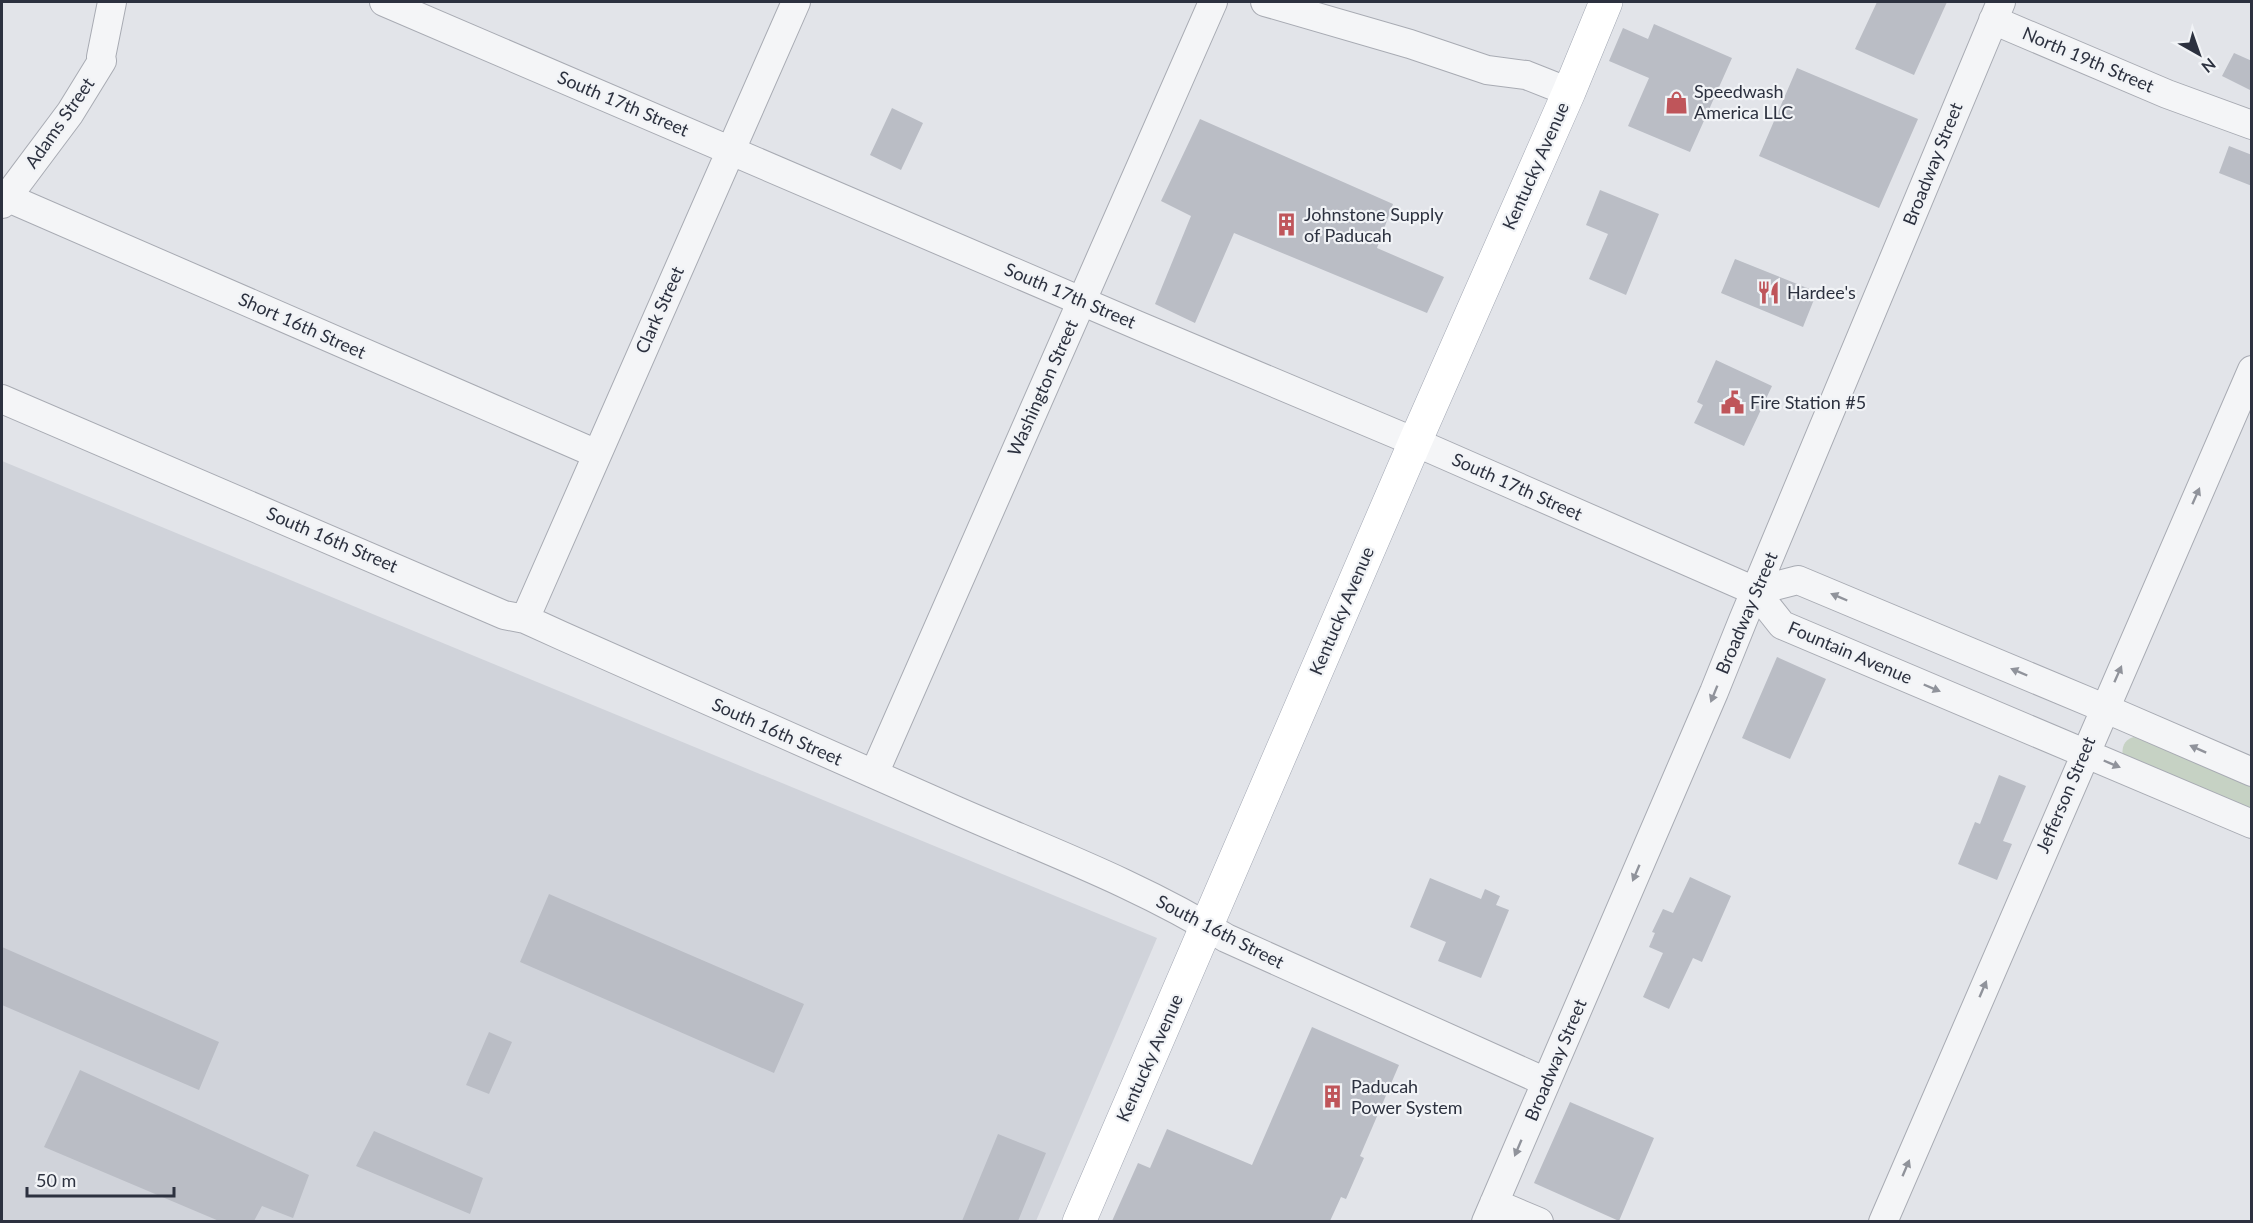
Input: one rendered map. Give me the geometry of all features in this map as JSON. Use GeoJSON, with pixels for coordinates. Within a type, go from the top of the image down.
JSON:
{"type":"FeatureCollection","features":[{"type":"Feature","properties":{"kind":"main road","name":"Kentucky Avenue"},"geometry":{"type":"LineString","coordinates":[[1079,1221],[1606,2]]}},
{"type":"Feature","properties":{"kind":"street","name":"Adams Street"},"geometry":{"type":"LineString","coordinates":[[4,201],[70,113],[102,61],[112,2]]}},
{"type":"Feature","properties":{"kind":"street","name":"South 17th Street"},"geometry":{"type":"LineString","coordinates":[[384,2],[1415,442],[1755,591]]}},
{"type":"Feature","properties":{"kind":"street","name":"Clark Street"},"geometry":{"type":"LineString","coordinates":[[525,619],[796,2]]}},
{"type":"Feature","properties":{"kind":"street","name":"Washington Street"},"geometry":{"type":"LineString","coordinates":[[874,774],[1213,2]]}},
{"type":"Feature","properties":{"kind":"street"},"geometry":{"type":"LineString","coordinates":[[1265,2],[1410,44],[1487,70],[1526,75],[1569,92]]}},
{"type":"Feature","properties":{"kind":"street","name":"North 19th Street"},"geometry":{"type":"LineString","coordinates":[[1997,10],[2167,94],[2252,125]]}},
{"type":"Feature","properties":{"kind":"street","name":"Broadway Street"},"geometry":{"type":"LineString","coordinates":[[1490,1212],[1714,692],[1997,10]]}},
{"type":"Feature","properties":{"kind":"street","name":"Short 16th Street"},"geometry":{"type":"LineString","coordinates":[[4,201],[597,454]]}},
{"type":"Feature","properties":{"kind":"street","name":"Jefferson Street"},"geometry":{"type":"LineString","coordinates":[[1883,1221],[2252,370]]}},
{"type":"Feature","properties":{"kind":"street","name":"South 16th Street"},"geometry":{"type":"LineString","coordinates":[[2,399],[504,615],[525,619],[1130,886],[1226,938],[1546,1082]]}},
{"type":"Feature","properties":{"kind":"street"},"geometry":{"type":"LineString","coordinates":[[1755,591],[1798,580],[2252,772]]}},
{"type":"Feature","properties":{"kind":"street","name":"Fountain Avenue"},"geometry":{"type":"LineString","coordinates":[[1755,591],[1782,625],[2252,824]]}},
{"type":"Feature","properties":{"kind":"street"},"geometry":{"type":"LineString","coordinates":[[1490,1212],[1539,1221]]}},
{"type":"Feature","properties":{"kind":"shaded area"},"geometry":{"type":"Polygon","coordinates":[[[2,461],[1157,938],[1036,1221],[2,1221],[2,461]]]}},
{"type":"Feature","properties":{"kind":"green space"},"geometry":{"type":"Polygon","coordinates":[[[2134,737],[2251,785],[2251,814],[2123,756],[2124,744],[2134,737]]]}},
{"type":"Feature","properties":{"kind":"building"},"geometry":{"type":"Polygon","coordinates":[[[1877,2],[1947,2],[1914,75],[1855,49],[1877,2]]]}},
{"type":"Feature","properties":{"kind":"building","name":"Speedwash America LLC"},"geometry":{"type":"Polygon","coordinates":[[[1654,24],[1732,58],[1690,152],[1628,126],[1649,78],[1609,61],[1623,28],[1648,39],[1654,24]]]}},
{"type":"Feature","properties":{"kind":"building"},"geometry":{"type":"Polygon","coordinates":[[[2234,53],[2252,61],[2252,91],[2222,76],[2234,53]]]}},
{"type":"Feature","properties":{"kind":"building"},"geometry":{"type":"Polygon","coordinates":[[[1797,68],[1918,119],[1879,208],[1759,156],[1797,68]]]}},
{"type":"Feature","properties":{"kind":"building"},"geometry":{"type":"Polygon","coordinates":[[[892,108],[923,123],[901,170],[870,155],[892,108]]]}},
{"type":"Feature","properties":{"kind":"building","name":"Johnstone Supply of Paducah"},"geometry":{"type":"Polygon","coordinates":[[[1200,119],[1393,204],[1377,248],[1444,277],[1427,313],[1234,233],[1195,323],[1155,304],[1191,216],[1161,201],[1200,119]]]}},
{"type":"Feature","properties":{"kind":"building"},"geometry":{"type":"Polygon","coordinates":[[[2229,146],[2252,155],[2252,186],[2219,173],[2229,146]]]}},
{"type":"Feature","properties":{"kind":"building"},"geometry":{"type":"Polygon","coordinates":[[[1600,190],[1659,214],[1626,295],[1589,279],[1608,234],[1586,225],[1600,190]]]}},
{"type":"Feature","properties":{"kind":"building","name":"Hardee's"},"geometry":{"type":"Polygon","coordinates":[[[1735,259],[1817,292],[1803,327],[1721,293],[1735,259]]]}},
{"type":"Feature","properties":{"kind":"building","name":"Fire Station #5"},"geometry":{"type":"Polygon","coordinates":[[[1716,360],[1772,386],[1744,446],[1694,423],[1703,405],[1697,402],[1716,360]]]}},
{"type":"Feature","properties":{"kind":"building"},"geometry":{"type":"Polygon","coordinates":[[[1777,657],[1826,679],[1790,759],[1742,738],[1777,657]]]}},
{"type":"Feature","properties":{"kind":"building"},"geometry":{"type":"Polygon","coordinates":[[[1999,775],[2026,786],[2003,841],[2012,844],[1997,880],[1958,864],[1975,822],[1980,824],[1999,775]]]}},
{"type":"Feature","properties":{"kind":"building"},"geometry":{"type":"Polygon","coordinates":[[[1690,877],[1731,896],[1702,962],[1693,958],[1669,1009],[1643,997],[1663,953],[1649,947],[1655,933],[1652,932],[1663,909],[1673,913],[1690,877]]]}},
{"type":"Feature","properties":{"kind":"building"},"geometry":{"type":"Polygon","coordinates":[[[1430,878],[1481,899],[1485,889],[1500,896],[1496,905],[1509,910],[1481,978],[1438,961],[1446,942],[1410,927],[1430,878]]]}},
{"type":"Feature","properties":{"kind":"building"},"geometry":{"type":"Polygon","coordinates":[[[549,894],[804,1004],[774,1073],[520,962],[549,894]]]}},
{"type":"Feature","properties":{"kind":"building"},"geometry":{"type":"Polygon","coordinates":[[[2,947],[219,1042],[199,1090],[2,1005],[2,947]]]}},
{"type":"Feature","properties":{"kind":"building","name":"Paducah Power System"},"geometry":{"type":"Polygon","coordinates":[[[1312,1027],[1399,1065],[1360,1156],[1364,1158],[1346,1199],[1341,1197],[1330,1221],[1112,1221],[1138,1163],[1150,1168],[1167,1129],[1252,1165],[1312,1027]]]}},
{"type":"Feature","properties":{"kind":"building"},"geometry":{"type":"Polygon","coordinates":[[[489,1032],[512,1042],[489,1094],[466,1085],[489,1032]]]}},
{"type":"Feature","properties":{"kind":"building"},"geometry":{"type":"Polygon","coordinates":[[[80,1070],[309,1175],[293,1218],[262,1206],[254,1221],[219,1221],[44,1147],[80,1070]]]}},
{"type":"Feature","properties":{"kind":"building"},"geometry":{"type":"Polygon","coordinates":[[[1570,1102],[1654,1138],[1619,1221],[1534,1183],[1570,1102]]]}},
{"type":"Feature","properties":{"kind":"building"},"geometry":{"type":"Polygon","coordinates":[[[374,1131],[483,1178],[470,1214],[356,1166],[374,1131]]]}},
{"type":"Feature","properties":{"kind":"building"},"geometry":{"type":"Polygon","coordinates":[[[998,1134],[1046,1153],[1018,1221],[962,1221],[998,1134]]]}},
{"type":"Feature","properties":{"kind":"place","name":"Speedwash America LLC"},"geometry":{"type":"Point","coordinates":[1676,102]}},
{"type":"Feature","properties":{"kind":"place","name":"Johnstone Supply of Paducah"},"geometry":{"type":"Point","coordinates":[1286,225]}},
{"type":"Feature","properties":{"kind":"place","name":"Hardee's"},"geometry":{"type":"Point","coordinates":[1769,293]}},
{"type":"Feature","properties":{"kind":"place","name":"Fire Station #5"},"geometry":{"type":"Point","coordinates":[1732,403]}},
{"type":"Feature","properties":{"kind":"place","name":"Paducah Power System"},"geometry":{"type":"Point","coordinates":[1333,1097]}}]}
